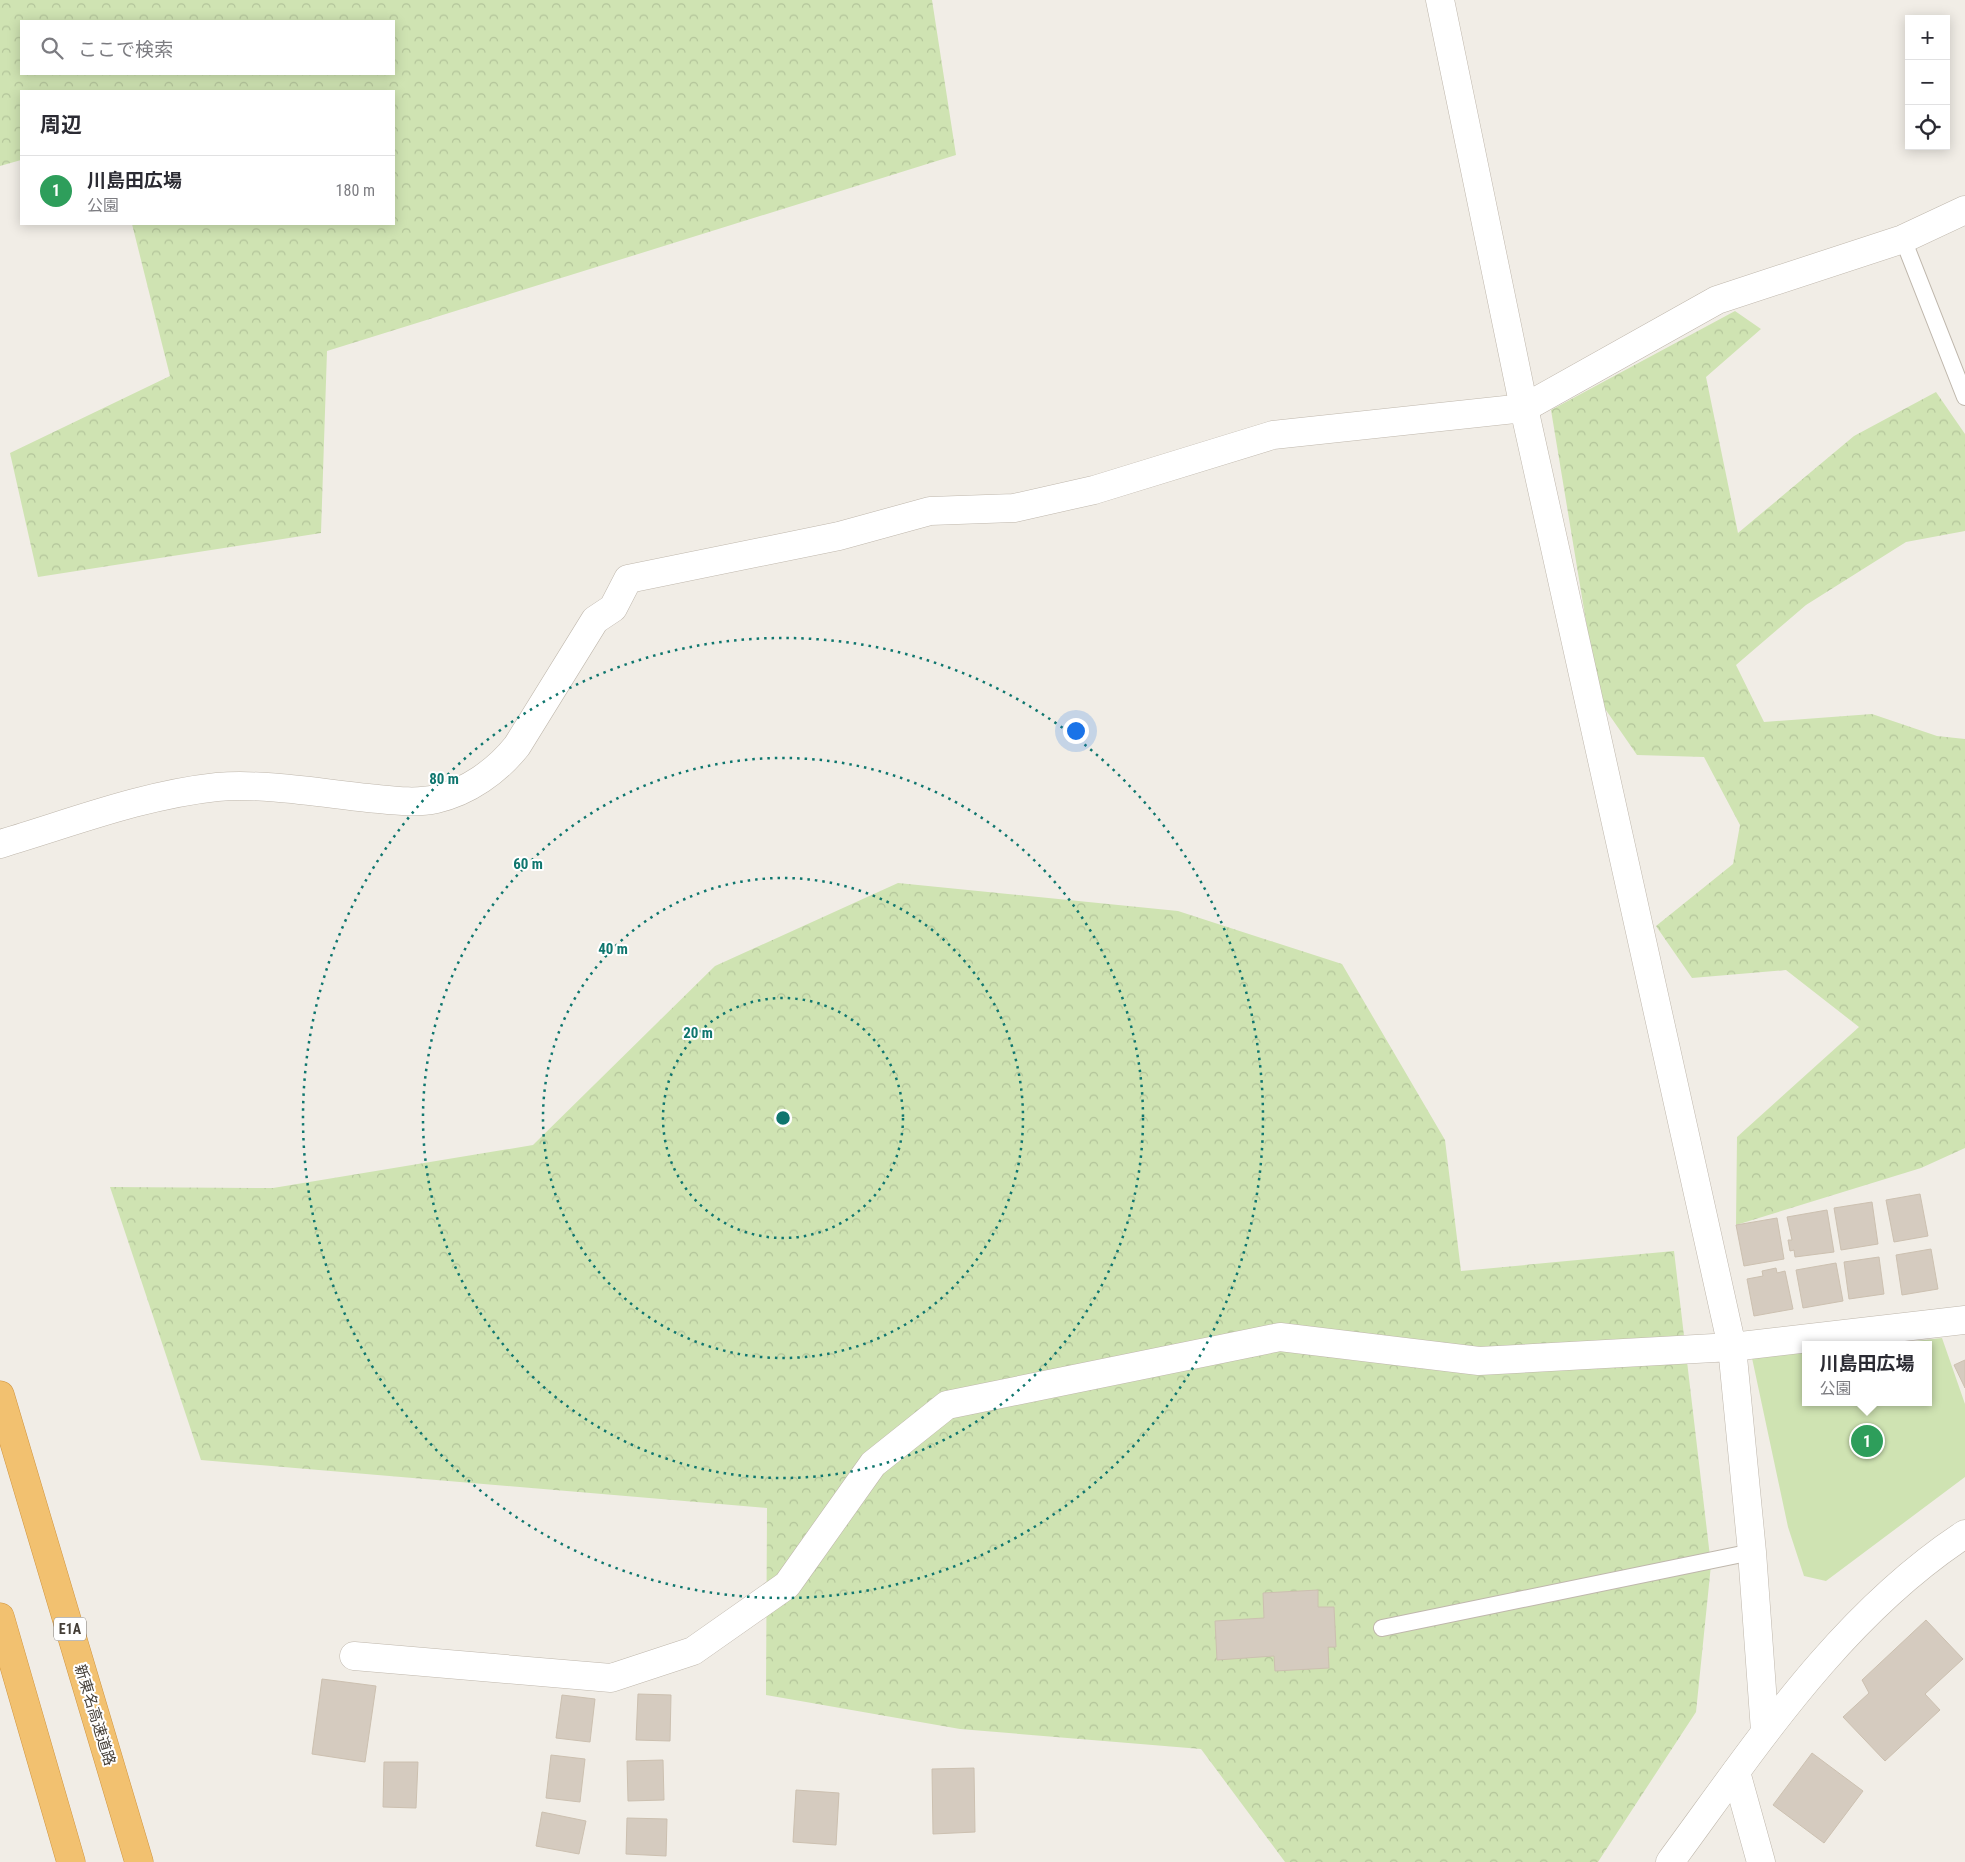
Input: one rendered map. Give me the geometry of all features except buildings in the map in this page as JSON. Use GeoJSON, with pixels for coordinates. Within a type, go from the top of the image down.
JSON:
{"type":"FeatureCollection","features":[{"type":"Feature","properties":{"kind":"highway","name":"新東名高速道路"},"geometry":{"type":"LineString","coordinates":[[0,1395],[139,1862]]}},
{"type":"Feature","properties":{"kind":"highway"},"geometry":{"type":"LineString","coordinates":[[0,1617],[72,1862]]}},
{"type":"Feature","properties":{"kind":"street"},"geometry":{"type":"LineString","coordinates":[[1440,0],[1524,408],[1732,1347],[1752,1552],[1765,1731]]}},
{"type":"Feature","properties":{"kind":"street"},"geometry":{"type":"LineString","coordinates":[[0,844],[157,796],[217,787],[247,787],[404,802],[436,799],[461,791],[487,775],[505,760],[517,746],[595,620],[613,608],[628,579],[839,536],[930,511],[1014,508],[1094,490],[1273,435],[1524,408],[1717,300],[1903,239],[1965,210]]}},
{"type":"Feature","properties":{"kind":"street"},"geometry":{"type":"LineString","coordinates":[[354,1656],[611,1678],[693,1651],[787,1585],[873,1464],[947,1405],[1280,1337],[1479,1361],[1732,1347],[1965,1320]]}},
{"type":"Feature","properties":{"kind":"street"},"geometry":{"type":"LineString","coordinates":[[1670,1862],[1765,1731],[1855,1624],[1938,1552],[1965,1534]]}},
{"type":"Feature","properties":{"kind":"street"},"geometry":{"type":"LineString","coordinates":[[1736,1772],[1761,1862]]}},
{"type":"Feature","properties":{"kind":"lane"},"geometry":{"type":"LineString","coordinates":[[1903,239],[1965,397]]}},
{"type":"Feature","properties":{"kind":"lane"},"geometry":{"type":"LineString","coordinates":[[1382,1628],[1752,1552]]}},
{"type":"Feature","properties":{"kind":"green space"},"geometry":{"type":"Polygon","coordinates":[[[0,0],[932,0],[956,155],[327,351],[321,533],[38,577],[10,453],[170,376],[132,225],[395,225],[395,90],[20,90],[20,160],[0,166],[0,0]]]}},
{"type":"Feature","properties":{"kind":"green space"},"geometry":{"type":"Polygon","coordinates":[[[1735,311],[1761,329],[1706,377],[1738,533],[1854,436],[1936,392],[1965,434],[1965,531],[1906,542],[1806,605],[1736,665],[1764,722],[1872,714],[1937,736],[1965,739],[1965,1148],[1921,1168],[1736,1225],[1737,1137],[1859,1027],[1786,970],[1692,978],[1656,926],[1733,864],[1740,825],[1704,757],[1637,755],[1599,700],[1551,410],[1735,311]]]}},
{"type":"Feature","properties":{"kind":"green space"},"geometry":{"type":"Polygon","coordinates":[[[898,883],[1178,911],[1342,964],[1445,1140],[1461,1271],[1674,1251],[1711,1565],[1696,1712],[1598,1862],[1285,1862],[1201,1749],[960,1729],[766,1695],[767,1508],[201,1460],[110,1187],[273,1188],[533,1145],[715,966],[898,883]]]}},
{"type":"Feature","properties":{"kind":"green space"},"geometry":{"type":"Polygon","coordinates":[[[1942,1338],[1965,1404],[1965,1477],[1826,1581],[1804,1576],[1788,1527],[1752,1358],[1802,1352],[1802,1406],[1932,1406],[1932,1341],[1915,1341],[1942,1338]]]}},
{"type":"Feature","properties":{"kind":"place","name":"川島田広場"},"geometry":{"type":"Point","coordinates":[1867,1441]}}]}
